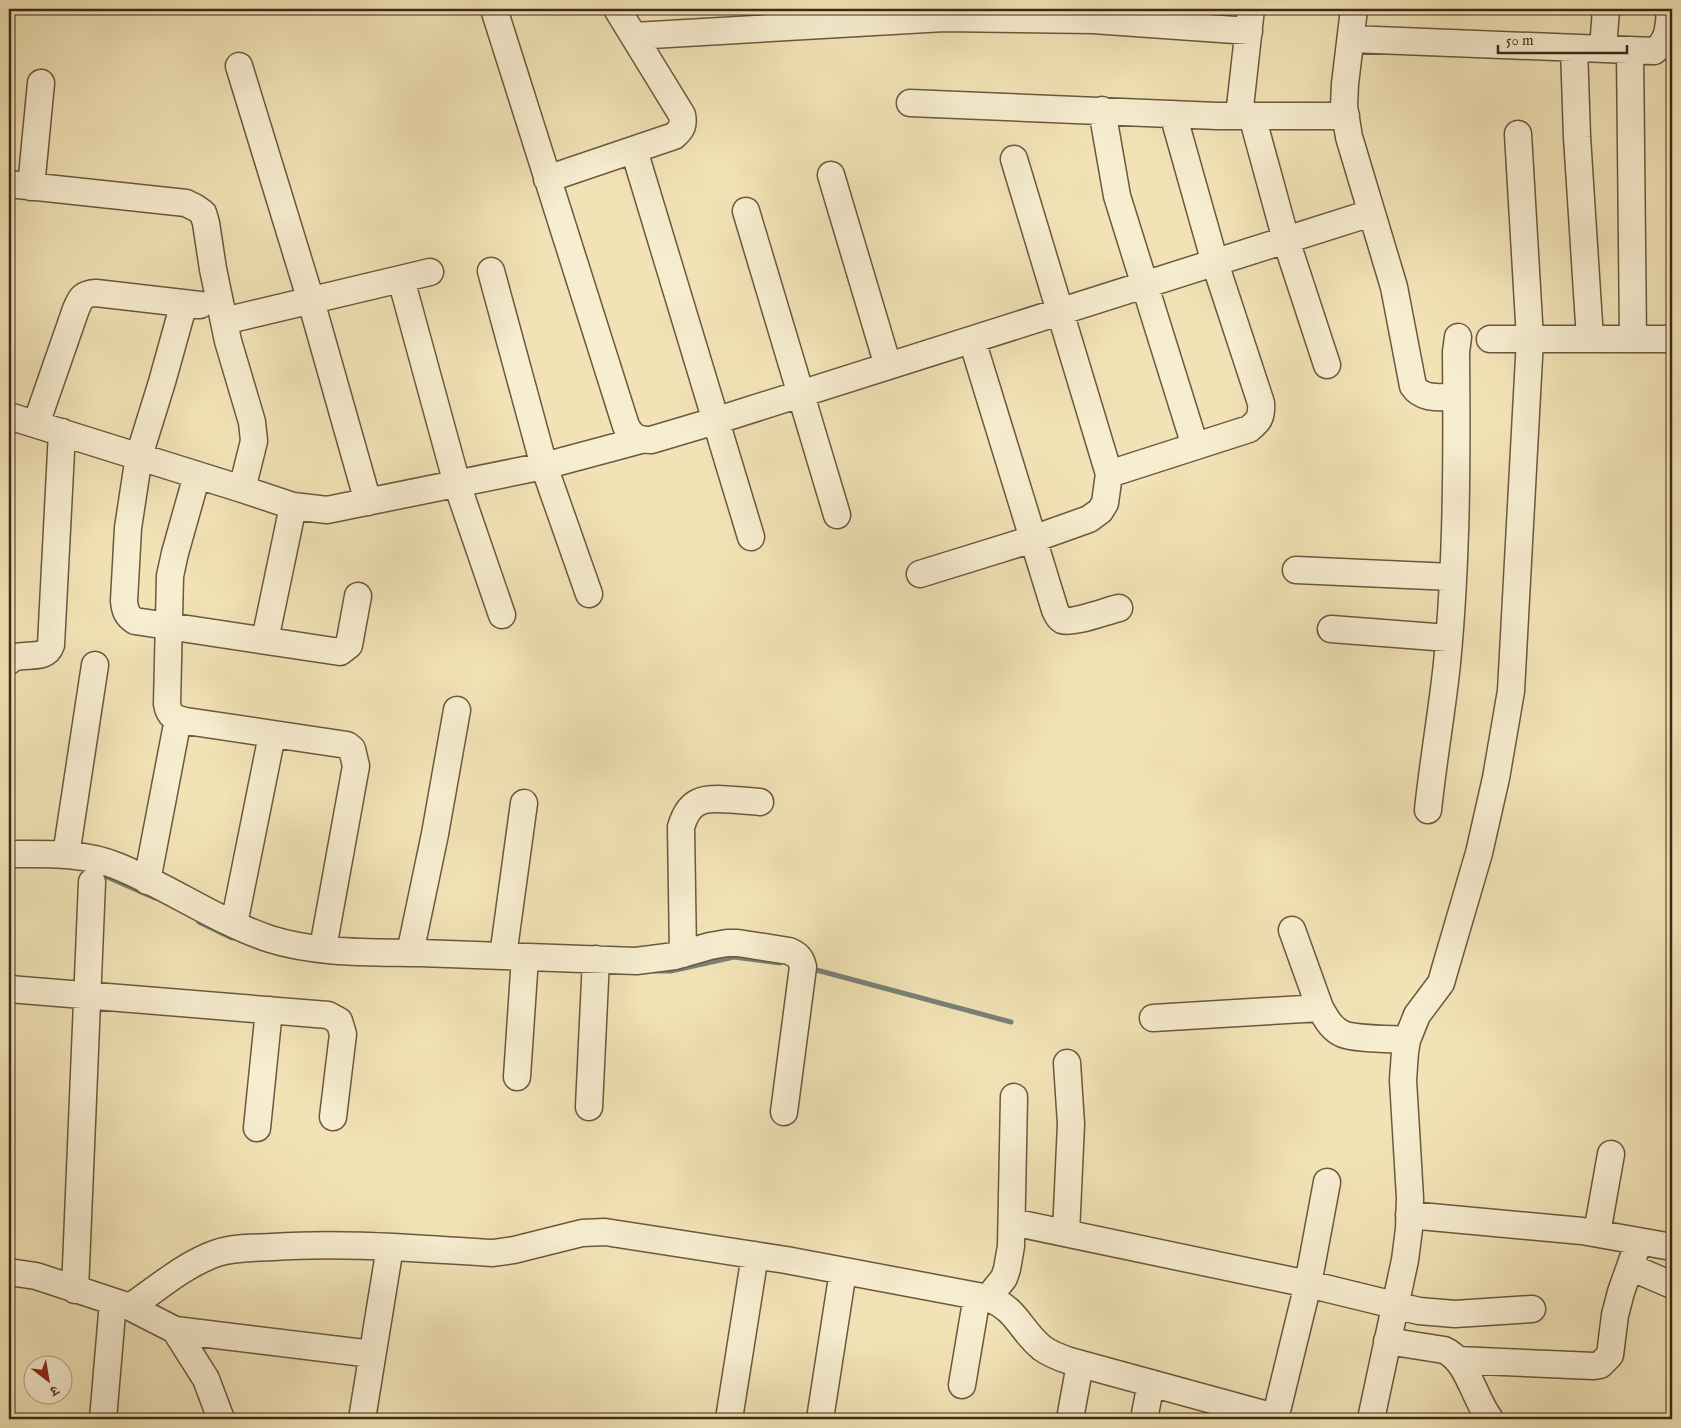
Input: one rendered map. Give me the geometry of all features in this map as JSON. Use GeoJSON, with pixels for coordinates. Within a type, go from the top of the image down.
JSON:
{"type":"FeatureCollection","features":[{"type":"Feature","properties":{"kind":"street"},"geometry":{"type":"LineString","coordinates":[[494,9],[626,426],[631,435],[640,440]]}},
{"type":"Feature","properties":{"kind":"street"},"geometry":{"type":"LineString","coordinates":[[548,179],[674,136],[684,124],[682,115],[617,9]]}},
{"type":"Feature","properties":{"kind":"street"},"geometry":{"type":"LineString","coordinates":[[1354,9],[1344,106],[1349,137],[1394,287],[1413,386],[1420,394],[1429,397],[1456,397]]}},
{"type":"Feature","properties":{"kind":"street"},"geometry":{"type":"LineString","coordinates":[[1603,49],[1606,9]]}},
{"type":"Feature","properties":{"kind":"street"},"geometry":{"type":"LineString","coordinates":[[1351,39],[1654,51],[1661,47],[1666,39],[1670,9]]}},
{"type":"Feature","properties":{"kind":"street"},"geometry":{"type":"LineString","coordinates":[[634,36],[904,14],[944,18],[1250,20],[1245,116],[1327,365]]}},
{"type":"Feature","properties":{"kind":"street"},"geometry":{"type":"LineString","coordinates":[[1574,48],[1577,137],[1590,339]]}},
{"type":"Feature","properties":{"kind":"street"},"geometry":{"type":"LineString","coordinates":[[1630,51],[1633,339]]}},
{"type":"Feature","properties":{"kind":"street"},"geometry":{"type":"LineString","coordinates":[[239,66],[311,301],[368,502]]}},
{"type":"Feature","properties":{"kind":"street"},"geometry":{"type":"LineString","coordinates":[[41,83],[20,185],[186,203],[203,214],[222,315],[252,422],[254,441],[242,489]]}},
{"type":"Feature","properties":{"kind":"street"},"geometry":{"type":"LineString","coordinates":[[910,103],[1173,114],[1346,116]]}},
{"type":"Feature","properties":{"kind":"street"},"geometry":{"type":"LineString","coordinates":[[1102,110],[1117,196],[1195,446]]}},
{"type":"Feature","properties":{"kind":"street"},"geometry":{"type":"LineString","coordinates":[[1108,474],[1248,429],[1259,421],[1262,414],[1261,403],[1215,263],[1173,114]]}},
{"type":"Feature","properties":{"kind":"street"},"geometry":{"type":"LineString","coordinates":[[1371,1419],[1405,1260],[1410,1198],[1403,1080],[1407,1040],[1417,1015],[1441,983],[1479,853],[1504,740],[1511,691],[1530,339],[1518,134]]}},
{"type":"Feature","properties":{"kind":"street"},"geometry":{"type":"LineString","coordinates":[[634,150],[751,536]]}},
{"type":"Feature","properties":{"kind":"street"},"geometry":{"type":"LineString","coordinates":[[920,574],[1033,539],[1089,519],[1100,511],[1105,503],[1108,474],[1014,159]]}},
{"type":"Feature","properties":{"kind":"street"},"geometry":{"type":"LineString","coordinates":[[831,175],[888,366]]}},
{"type":"Feature","properties":{"kind":"street"},"geometry":{"type":"LineString","coordinates":[[746,211],[837,515]]}},
{"type":"Feature","properties":{"kind":"street"},"geometry":{"type":"LineString","coordinates":[[9,416],[197,474],[293,506],[328,510],[544,466],[640,440],[651,440],[1371,213]]}},
{"type":"Feature","properties":{"kind":"street"},"geometry":{"type":"LineString","coordinates":[[491,271],[544,466],[589,594]]}},
{"type":"Feature","properties":{"kind":"street"},"geometry":{"type":"LineString","coordinates":[[36,424],[81,297],[86,294],[96,292],[184,303],[222,315],[311,301],[430,272]]}},
{"type":"Feature","properties":{"kind":"street"},"geometry":{"type":"LineString","coordinates":[[401,279],[457,484],[502,615]]}},
{"type":"Feature","properties":{"kind":"street"},"geometry":{"type":"LineString","coordinates":[[184,303],[139,456],[128,528],[124,601],[128,617],[135,621],[340,652],[348,645],[358,596]]}},
{"type":"Feature","properties":{"kind":"street"},"geometry":{"type":"LineString","coordinates":[[1428,810],[1447,664],[1456,498],[1456,352],[1458,337]]}},
{"type":"Feature","properties":{"kind":"street"},"geometry":{"type":"LineString","coordinates":[[1490,339],[1672,339]]}},
{"type":"Feature","properties":{"kind":"street"},"geometry":{"type":"LineString","coordinates":[[972,340],[1059,618],[1065,621],[1075,620],[1119,608]]}},
{"type":"Feature","properties":{"kind":"street"},"geometry":{"type":"LineString","coordinates":[[9,661],[16,656],[43,654],[49,651],[62,432]]}},
{"type":"Feature","properties":{"kind":"street"},"geometry":{"type":"LineString","coordinates":[[197,474],[170,576],[166,704],[168,712],[178,719],[347,746],[352,749],[355,755],[356,766],[323,948]]}},
{"type":"Feature","properties":{"kind":"street"},"geometry":{"type":"LineString","coordinates":[[265,640],[293,506]]}},
{"type":"Feature","properties":{"kind":"street"},"geometry":{"type":"LineString","coordinates":[[1296,570],[1452,577]]}},
{"type":"Feature","properties":{"kind":"street"},"geometry":{"type":"LineString","coordinates":[[1331,629],[1448,638]]}},
{"type":"Feature","properties":{"kind":"street"},"geometry":{"type":"LineString","coordinates":[[66,855],[95,665]]}},
{"type":"Feature","properties":{"kind":"street"},"geometry":{"type":"LineString","coordinates":[[410,953],[435,834],[457,710]]}},
{"type":"Feature","properties":{"kind":"street"},"geometry":{"type":"LineString","coordinates":[[147,881],[178,719]]}},
{"type":"Feature","properties":{"kind":"street"},"geometry":{"type":"LineString","coordinates":[[234,924],[272,735]]}},
{"type":"Feature","properties":{"kind":"street"},"geometry":{"type":"LineString","coordinates":[[683,954],[681,827],[684,816],[699,801],[760,802]]}},
{"type":"Feature","properties":{"kind":"street"},"geometry":{"type":"LineString","coordinates":[[517,1077],[514,957],[524,803]]}},
{"type":"Feature","properties":{"kind":"street"},"geometry":{"type":"LineString","coordinates":[[9,854],[66,855],[89,858],[116,865],[234,924],[270,939],[299,946],[349,951],[636,961],[655,960],[726,943],[789,951],[797,954],[804,967],[784,1112]]}},
{"type":"Feature","properties":{"kind":"street"},"geometry":{"type":"LineString","coordinates":[[75,1290],[92,882]]}},
{"type":"Feature","properties":{"kind":"street"},"geometry":{"type":"LineString","coordinates":[[1292,930],[1320,1008],[1326,1020],[1333,1028],[1344,1035],[1407,1040]]}},
{"type":"Feature","properties":{"kind":"street"},"geometry":{"type":"LineString","coordinates":[[589,1107],[596,960]]}},
{"type":"Feature","properties":{"kind":"street"},"geometry":{"type":"LineString","coordinates":[[9,989],[328,1015],[339,1021],[343,1034],[332,1117]]}},
{"type":"Feature","properties":{"kind":"street"},"geometry":{"type":"LineString","coordinates":[[1153,1018],[1320,1008]]}},
{"type":"Feature","properties":{"kind":"street"},"geometry":{"type":"LineString","coordinates":[[257,1128],[269,1010]]}},
{"type":"Feature","properties":{"kind":"street"},"geometry":{"type":"LineString","coordinates":[[1066,1233],[1070,1124],[1067,1063]]}},
{"type":"Feature","properties":{"kind":"street"},"geometry":{"type":"LineString","coordinates":[[962,1386],[982,1297],[1004,1278],[1007,1269],[1012,1222],[1014,1097]]}},
{"type":"Feature","properties":{"kind":"street"},"geometry":{"type":"LineString","coordinates":[[1597,1233],[1611,1154]]}},
{"type":"Feature","properties":{"kind":"street"},"geometry":{"type":"LineString","coordinates":[[1275,1419],[1308,1284],[1327,1182]]}},
{"type":"Feature","properties":{"kind":"street"},"geometry":{"type":"LineString","coordinates":[[1409,1215],[1597,1233],[1672,1247]]}},
{"type":"Feature","properties":{"kind":"street"},"geometry":{"type":"LineString","coordinates":[[1012,1222],[1308,1284],[1419,1311],[1455,1314],[1532,1309]]}},
{"type":"Feature","properties":{"kind":"street"},"geometry":{"type":"LineString","coordinates":[[122,1304],[218,1252],[236,1249],[340,1245],[493,1253],[514,1250],[582,1233],[605,1232],[755,1255],[982,1297],[1000,1303],[1007,1308],[1043,1349],[1054,1355],[1080,1364],[1260,1413],[1270,1419]]}},
{"type":"Feature","properties":{"kind":"street"},"geometry":{"type":"LineString","coordinates":[[1457,1360],[1600,1365],[1610,1355],[1615,1315],[1639,1241]]}},
{"type":"Feature","properties":{"kind":"street"},"geometry":{"type":"LineString","coordinates":[[362,1419],[390,1247]]}},
{"type":"Feature","properties":{"kind":"street"},"geometry":{"type":"LineString","coordinates":[[729,1419],[755,1255]]}},
{"type":"Feature","properties":{"kind":"street"},"geometry":{"type":"LineString","coordinates":[[1630,1267],[1672,1285]]}},
{"type":"Feature","properties":{"kind":"street"},"geometry":{"type":"LineString","coordinates":[[820,1419],[843,1271]]}},
{"type":"Feature","properties":{"kind":"street"},"geometry":{"type":"LineString","coordinates":[[9,1272],[36,1276],[122,1304],[175,1330],[372,1354]]}},
{"type":"Feature","properties":{"kind":"street"},"geometry":{"type":"LineString","coordinates":[[103,1419],[122,1304]]}},
{"type":"Feature","properties":{"kind":"street"},"geometry":{"type":"LineString","coordinates":[[175,1330],[206,1379],[221,1419]]}},
{"type":"Feature","properties":{"kind":"street"},"geometry":{"type":"LineString","coordinates":[[1387,1341],[1452,1353],[1463,1369],[1483,1410],[1490,1419]]}},
{"type":"Feature","properties":{"kind":"street"},"geometry":{"type":"LineString","coordinates":[[1070,1419],[1080,1364]]}},
{"type":"Feature","properties":{"kind":"street"},"geometry":{"type":"LineString","coordinates":[[1144,1419],[1151,1383]]}},
{"type":"Feature","properties":{"kind":"waterway"},"geometry":{"type":"LineString","coordinates":[[98,873],[155,898]]}},
{"type":"Feature","properties":{"kind":"waterway"},"geometry":{"type":"LineString","coordinates":[[199,922],[232,938]]}},
{"type":"Feature","properties":{"kind":"waterway"},"geometry":{"type":"LineString","coordinates":[[655,971],[671,971],[734,957],[780,963]]}},
{"type":"Feature","properties":{"kind":"waterway"},"geometry":{"type":"LineString","coordinates":[[809,968],[1011,1022]]}}]}
